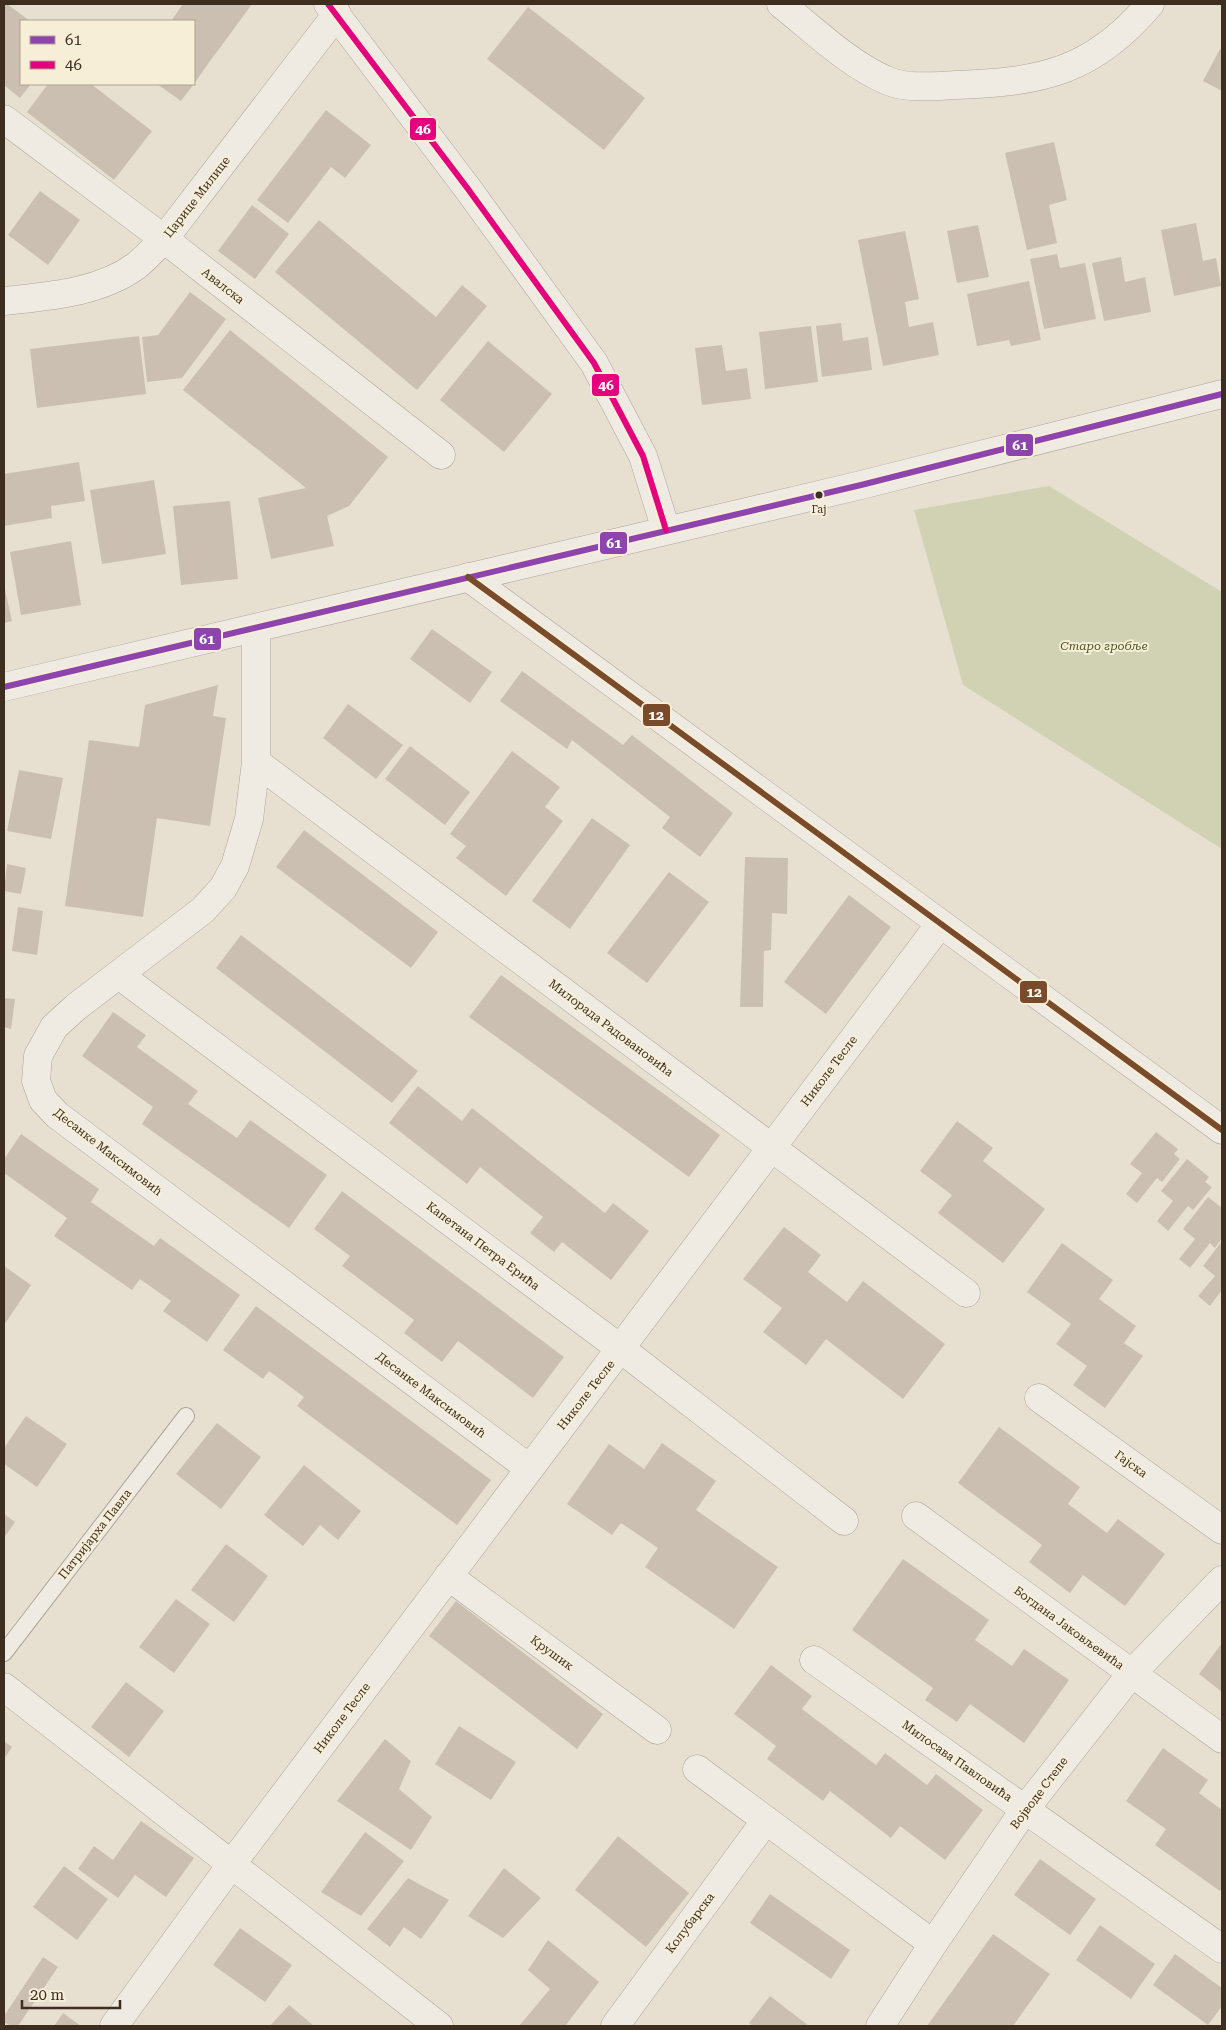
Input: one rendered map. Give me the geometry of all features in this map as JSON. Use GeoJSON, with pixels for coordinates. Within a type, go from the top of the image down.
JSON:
{"type":"FeatureCollection","features":[{"type":"Feature","properties":{"kind":"street"},"geometry":{"type":"LineString","coordinates":[[781,4],[872,73],[890,82],[926,86],[994,84],[1050,75],[1093,56],[1114,39],[1150,4]]}},
{"type":"Feature","properties":{"kind":"street"},"geometry":{"type":"LineString","coordinates":[[332,9],[468,189],[594,363],[643,456],[666,530]]}},
{"type":"Feature","properties":{"kind":"street","name":"Царице Милице"},"geometry":{"type":"LineString","coordinates":[[4,301],[63,294],[108,280],[136,265],[164,239],[332,9]]}},
{"type":"Feature","properties":{"kind":"street","name":"Авалска"},"geometry":{"type":"LineString","coordinates":[[4,119],[164,239],[440,455]]}},
{"type":"Feature","properties":{"kind":"street"},"geometry":{"type":"LineString","coordinates":[[4,687],[904,474],[1222,394]]}},
{"type":"Feature","properties":{"kind":"street"},"geometry":{"type":"LineString","coordinates":[[468,577],[1222,1130]]}},
{"type":"Feature","properties":{"kind":"street","name":"Десанке Максимовић"},"geometry":{"type":"LineString","coordinates":[[256,628],[256,762],[249,819],[235,866],[223,888],[203,910],[76,1007],[54,1027],[38,1056],[36,1082],[43,1100],[57,1115],[529,1468]]}},
{"type":"Feature","properties":{"kind":"street","name":"Милорада Радовановића"},"geometry":{"type":"LineString","coordinates":[[256,762],[966,1293]]}},
{"type":"Feature","properties":{"kind":"street","name":"Николе Тесле"},"geometry":{"type":"LineString","coordinates":[[114,2026],[231,1865],[940,924]]}},
{"type":"Feature","properties":{"kind":"street","name":"Капетана Петра Ерића"},"geometry":{"type":"LineString","coordinates":[[119,975],[621,1349],[844,1521]]}},
{"type":"Feature","properties":{"kind":"street","name":"Гајска"},"geometry":{"type":"LineString","coordinates":[[1039,1398],[1222,1530]]}},
{"type":"Feature","properties":{"kind":"street","name":"Богдана Јаковљевића"},"geometry":{"type":"LineString","coordinates":[[916,1516],[1222,1739]]}},
{"type":"Feature","properties":{"kind":"street","name":"Крушик"},"geometry":{"type":"LineString","coordinates":[[448,1576],[657,1730]]}},
{"type":"Feature","properties":{"kind":"street","name":"Војводе Степе"},"geometry":{"type":"LineString","coordinates":[[880,2026],[933,1944],[1026,1809],[1132,1674],[1222,1580]]}},
{"type":"Feature","properties":{"kind":"street","name":"Милосава Павловића"},"geometry":{"type":"LineString","coordinates":[[814,1660],[1222,1950]]}},
{"type":"Feature","properties":{"kind":"street"},"geometry":{"type":"LineString","coordinates":[[4,1687],[438,2026]]}},
{"type":"Feature","properties":{"kind":"street"},"geometry":{"type":"LineString","coordinates":[[697,1769],[933,1944]]}},
{"type":"Feature","properties":{"kind":"street","name":"Колубарска"},"geometry":{"type":"LineString","coordinates":[[616,2026],[766,1820]]}},
{"type":"Feature","properties":{"kind":"lane","name":"Патријарха Павла"},"geometry":{"type":"LineString","coordinates":[[4,1653],[186,1416]]}},
{"type":"Feature","properties":{"kind":"green space","name":"Старо гробље"},"geometry":{"type":"Polygon","coordinates":[[[1049,486],[1222,592],[1222,849],[963,685],[914,510],[1049,486]]]}},
{"type":"Feature","properties":{"kind":"building"},"geometry":{"type":"Polygon","coordinates":[[[4,4],[7,4],[29,20],[20,20],[20,85],[30,85],[20,98],[4,85],[4,4]]]}},
{"type":"Feature","properties":{"kind":"building"},"geometry":{"type":"Polygon","coordinates":[[[183,4],[252,4],[195,83],[195,20],[172,20],[183,4]]]}},
{"type":"Feature","properties":{"kind":"building"},"geometry":{"type":"Polygon","coordinates":[[[528,7],[645,98],[604,150],[487,59],[528,7]]]}},
{"type":"Feature","properties":{"kind":"building"},"geometry":{"type":"Polygon","coordinates":[[[1220,49],[1222,50],[1222,91],[1203,81],[1220,49]]]}},
{"type":"Feature","properties":{"kind":"building"},"geometry":{"type":"Polygon","coordinates":[[[47,85],[92,85],[152,131],[114,180],[27,112],[47,85]]]}},
{"type":"Feature","properties":{"kind":"building"},"geometry":{"type":"Polygon","coordinates":[[[158,85],[193,85],[181,101],[158,85]]]}},
{"type":"Feature","properties":{"kind":"building"},"geometry":{"type":"Polygon","coordinates":[[[326,110],[371,145],[345,178],[331,167],[288,223],[257,200],[326,110]]]}},
{"type":"Feature","properties":{"kind":"building"},"geometry":{"type":"Polygon","coordinates":[[[1054,142],[1067,200],[1049,205],[1057,243],[1027,250],[1005,153],[1054,142]]]}},
{"type":"Feature","properties":{"kind":"building"},"geometry":{"type":"Polygon","coordinates":[[[40,191],[80,220],[48,265],[8,235],[40,191]]]}},
{"type":"Feature","properties":{"kind":"building"},"geometry":{"type":"Polygon","coordinates":[[[252,205],[289,234],[255,279],[218,251],[252,205]]]}},
{"type":"Feature","properties":{"kind":"building"},"geometry":{"type":"Polygon","coordinates":[[[319,220],[436,317],[462,285],[487,306],[417,390],[275,272],[319,220]]]}},
{"type":"Feature","properties":{"kind":"building"},"geometry":{"type":"Polygon","coordinates":[[[1196,223],[1203,261],[1216,258],[1221,286],[1174,296],[1161,230],[1196,223]]]}},
{"type":"Feature","properties":{"kind":"building"},"geometry":{"type":"Polygon","coordinates":[[[978,225],[989,277],[957,283],[947,231],[978,225]]]}},
{"type":"Feature","properties":{"kind":"building"},"geometry":{"type":"Polygon","coordinates":[[[905,231],[919,299],[905,302],[909,327],[933,322],[939,355],[883,366],[858,240],[905,231]]]}},
{"type":"Feature","properties":{"kind":"building"},"geometry":{"type":"Polygon","coordinates":[[[1057,254],[1060,268],[1085,263],[1096,319],[1044,329],[1030,259],[1057,254]]]}},
{"type":"Feature","properties":{"kind":"building"},"geometry":{"type":"Polygon","coordinates":[[[1121,257],[1125,282],[1145,277],[1151,312],[1104,321],[1092,263],[1121,257]]]}},
{"type":"Feature","properties":{"kind":"building"},"geometry":{"type":"Polygon","coordinates":[[[1029,281],[1041,340],[1011,346],[1009,340],[977,346],[967,294],[1029,281]]]}},
{"type":"Feature","properties":{"kind":"building"},"geometry":{"type":"Polygon","coordinates":[[[190,292],[226,319],[182,378],[147,382],[142,337],[158,335],[190,292]]]}},
{"type":"Feature","properties":{"kind":"building"},"geometry":{"type":"Polygon","coordinates":[[[841,323],[843,341],[868,337],[872,370],[822,377],[816,326],[841,323]]]}},
{"type":"Feature","properties":{"kind":"building"},"geometry":{"type":"Polygon","coordinates":[[[811,326],[818,382],[765,389],[759,332],[811,326]]]}},
{"type":"Feature","properties":{"kind":"building"},"geometry":{"type":"Polygon","coordinates":[[[230,330],[388,457],[349,506],[327,516],[334,546],[271,559],[258,498],[306,488],[183,390],[230,330]]]}},
{"type":"Feature","properties":{"kind":"building"},"geometry":{"type":"Polygon","coordinates":[[[139,336],[146,394],[37,408],[30,349],[139,336]]]}},
{"type":"Feature","properties":{"kind":"building"},"geometry":{"type":"Polygon","coordinates":[[[488,341],[552,394],[504,452],[440,400],[488,341]]]}},
{"type":"Feature","properties":{"kind":"building"},"geometry":{"type":"Polygon","coordinates":[[[722,345],[726,371],[747,368],[751,399],[702,405],[695,348],[722,345]]]}},
{"type":"Feature","properties":{"kind":"building"},"geometry":{"type":"Polygon","coordinates":[[[79,462],[85,501],[51,506],[52,518],[4,526],[4,474],[79,462]]]}},
{"type":"Feature","properties":{"kind":"building"},"geometry":{"type":"Polygon","coordinates":[[[154,480],[166,554],[102,564],[90,490],[154,480]]]}},
{"type":"Feature","properties":{"kind":"building"},"geometry":{"type":"Polygon","coordinates":[[[230,501],[238,579],[181,585],[173,506],[230,501]]]}},
{"type":"Feature","properties":{"kind":"building"},"geometry":{"type":"Polygon","coordinates":[[[71,541],[81,605],[21,615],[10,552],[71,541]]]}},
{"type":"Feature","properties":{"kind":"building"},"geometry":{"type":"Polygon","coordinates":[[[4,585],[12,621],[4,623],[4,585]]]}},
{"type":"Feature","properties":{"kind":"building"},"geometry":{"type":"Polygon","coordinates":[[[432,629],[492,672],[470,703],[410,659],[432,629]]]}},
{"type":"Feature","properties":{"kind":"building"},"geometry":{"type":"Polygon","coordinates":[[[522,671],[623,745],[632,735],[733,813],[700,857],[662,828],[670,817],[572,740],[567,749],[500,701],[522,671]]]}},
{"type":"Feature","properties":{"kind":"building"},"geometry":{"type":"Polygon","coordinates":[[[218,685],[213,716],[226,718],[210,826],[157,818],[143,917],[65,906],[89,740],[139,747],[145,705],[218,685]]]}},
{"type":"Feature","properties":{"kind":"building"},"geometry":{"type":"Polygon","coordinates":[[[348,704],[403,745],[376,779],[323,738],[348,704]]]}},
{"type":"Feature","properties":{"kind":"building"},"geometry":{"type":"Polygon","coordinates":[[[410,746],[470,792],[445,825],[385,779],[410,746]]]}},
{"type":"Feature","properties":{"kind":"building"},"geometry":{"type":"Polygon","coordinates":[[[512,751],[560,787],[545,807],[563,821],[506,896],[456,858],[466,846],[450,834],[512,751]]]}},
{"type":"Feature","properties":{"kind":"building"},"geometry":{"type":"Polygon","coordinates":[[[19,770],[63,778],[51,839],[7,831],[19,770]]]}},
{"type":"Feature","properties":{"kind":"building"},"geometry":{"type":"Polygon","coordinates":[[[592,818],[630,845],[570,929],[532,901],[592,818]]]}},
{"type":"Feature","properties":{"kind":"building"},"geometry":{"type":"Polygon","coordinates":[[[304,830],[438,932],[411,968],[276,867],[304,830]]]}},
{"type":"Feature","properties":{"kind":"building"},"geometry":{"type":"Polygon","coordinates":[[[745,857],[788,858],[787,914],[772,913],[771,950],[764,951],[763,1007],[740,1007],[745,857]]]}},
{"type":"Feature","properties":{"kind":"building"},"geometry":{"type":"Polygon","coordinates":[[[7,864],[26,868],[21,894],[4,891],[7,864]]]}},
{"type":"Feature","properties":{"kind":"building"},"geometry":{"type":"Polygon","coordinates":[[[669,872],[709,902],[647,983],[607,953],[669,872]]]}},
{"type":"Feature","properties":{"kind":"building"},"geometry":{"type":"Polygon","coordinates":[[[849,895],[891,927],[826,1014],[784,982],[849,895]]]}},
{"type":"Feature","properties":{"kind":"building"},"geometry":{"type":"Polygon","coordinates":[[[18,907],[43,911],[37,955],[12,951],[18,907]]]}},
{"type":"Feature","properties":{"kind":"building"},"geometry":{"type":"Polygon","coordinates":[[[241,935],[418,1071],[392,1103],[216,968],[241,935]]]}},
{"type":"Feature","properties":{"kind":"building"},"geometry":{"type":"Polygon","coordinates":[[[501,975],[720,1135],[689,1177],[469,1017],[501,975]]]}},
{"type":"Feature","properties":{"kind":"building"},"geometry":{"type":"Polygon","coordinates":[[[4,998],[15,999],[11,1029],[4,1027],[4,998]]]}},
{"type":"Feature","properties":{"kind":"building"},"geometry":{"type":"Polygon","coordinates":[[[113,1012],[146,1035],[137,1047],[198,1091],[188,1104],[237,1138],[250,1120],[327,1175],[289,1228],[142,1124],[153,1107],[82,1056],[113,1012]]]}},
{"type":"Feature","properties":{"kind":"building"},"geometry":{"type":"Polygon","coordinates":[[[418,1086],[462,1121],[472,1108],[605,1213],[613,1203],[649,1231],[611,1280],[562,1242],[554,1252],[530,1233],[543,1217],[480,1167],[467,1184],[389,1123],[418,1086]]]}},
{"type":"Feature","properties":{"kind":"building"},"geometry":{"type":"Polygon","coordinates":[[[957,1121],[993,1148],[983,1161],[1045,1209],[1003,1263],[938,1213],[952,1195],[920,1171],[957,1121]]]}},
{"type":"Feature","properties":{"kind":"building"},"geometry":{"type":"Polygon","coordinates":[[[1156,1132],[1178,1149],[1174,1154],[1180,1159],[1162,1182],[1157,1178],[1137,1203],[1126,1194],[1142,1173],[1130,1164],[1156,1132]]]}},
{"type":"Feature","properties":{"kind":"building"},"geometry":{"type":"Polygon","coordinates":[[[21,1134],[99,1189],[91,1202],[154,1246],[160,1238],[240,1295],[207,1342],[163,1311],[171,1301],[140,1279],[132,1290],[54,1236],[67,1218],[4,1173],[4,1159],[21,1134]]]}},
{"type":"Feature","properties":{"kind":"building"},"geometry":{"type":"Polygon","coordinates":[[[1187,1159],[1209,1177],[1205,1182],[1212,1187],[1193,1210],[1188,1206],[1168,1231],[1157,1221],[1173,1201],[1161,1191],[1187,1159]]]}},
{"type":"Feature","properties":{"kind":"building"},"geometry":{"type":"Polygon","coordinates":[[[342,1191],[564,1357],[533,1398],[458,1341],[442,1362],[404,1333],[414,1320],[342,1266],[350,1256],[314,1229],[342,1191]]]}},
{"type":"Feature","properties":{"kind":"building"},"geometry":{"type":"Polygon","coordinates":[[[1208,1197],[1222,1208],[1222,1238],[1215,1248],[1210,1243],[1190,1268],[1179,1259],[1195,1239],[1183,1229],[1208,1197]]]}},
{"type":"Feature","properties":{"kind":"building"},"geometry":{"type":"Polygon","coordinates":[[[784,1227],[821,1255],[808,1272],[847,1302],[863,1281],[945,1344],[903,1399],[826,1339],[806,1365],[763,1332],[782,1308],[743,1279],[784,1227]]]}},
{"type":"Feature","properties":{"kind":"building"},"geometry":{"type":"Polygon","coordinates":[[[1222,1241],[1222,1290],[1210,1306],[1198,1296],[1215,1276],[1203,1266],[1222,1241]]]}},
{"type":"Feature","properties":{"kind":"building"},"geometry":{"type":"Polygon","coordinates":[[[1062,1243],[1113,1280],[1099,1299],[1136,1326],[1124,1343],[1143,1356],[1105,1408],[1073,1385],[1087,1366],[1056,1344],[1071,1324],[1027,1292],[1062,1243]]]}},
{"type":"Feature","properties":{"kind":"building"},"geometry":{"type":"Polygon","coordinates":[[[4,1266],[31,1285],[4,1325],[4,1266]]]}},
{"type":"Feature","properties":{"kind":"building"},"geometry":{"type":"Polygon","coordinates":[[[256,1306],[491,1480],[457,1525],[297,1406],[304,1397],[269,1371],[263,1379],[223,1350],[256,1306]]]}},
{"type":"Feature","properties":{"kind":"building"},"geometry":{"type":"Polygon","coordinates":[[[26,1416],[67,1444],[37,1487],[4,1464],[4,1448],[26,1416]]]}},
{"type":"Feature","properties":{"kind":"building"},"geometry":{"type":"Polygon","coordinates":[[[217,1423],[261,1457],[221,1509],[176,1474],[217,1423]]]}},
{"type":"Feature","properties":{"kind":"building"},"geometry":{"type":"Polygon","coordinates":[[[999,1427],[1080,1487],[1068,1504],[1107,1533],[1118,1519],[1165,1554],[1125,1606],[1083,1575],[1070,1593],[1029,1562],[1042,1545],[958,1483],[999,1427]]]}},
{"type":"Feature","properties":{"kind":"building"},"geometry":{"type":"Polygon","coordinates":[[[662,1443],[716,1481],[696,1510],[778,1567],[734,1629],[645,1567],[658,1548],[621,1523],[612,1535],[567,1504],[609,1444],[644,1469],[662,1443]]]}},
{"type":"Feature","properties":{"kind":"building"},"geometry":{"type":"Polygon","coordinates":[[[304,1465],[361,1511],[338,1540],[320,1525],[303,1546],[264,1515],[304,1465]]]}},
{"type":"Feature","properties":{"kind":"building"},"geometry":{"type":"Polygon","coordinates":[[[4,1514],[15,1522],[4,1538],[4,1514]]]}},
{"type":"Feature","properties":{"kind":"building"},"geometry":{"type":"Polygon","coordinates":[[[226,1544],[268,1576],[234,1622],[191,1590],[226,1544]]]}},
{"type":"Feature","properties":{"kind":"building"},"geometry":{"type":"Polygon","coordinates":[[[903,1559],[989,1620],[975,1640],[1012,1666],[1024,1649],[1069,1680],[1024,1743],[970,1704],[957,1722],[925,1700],[933,1688],[852,1630],[903,1559]]]}},
{"type":"Feature","properties":{"kind":"building"},"geometry":{"type":"Polygon","coordinates":[[[176,1599],[210,1624],[174,1673],[139,1647],[176,1599]]]}},
{"type":"Feature","properties":{"kind":"building"},"geometry":{"type":"Polygon","coordinates":[[[456,1601],[603,1714],[577,1749],[429,1636],[456,1601]]]}},
{"type":"Feature","properties":{"kind":"building"},"geometry":{"type":"Polygon","coordinates":[[[1222,1643],[1222,1692],[1199,1674],[1222,1643]]]}},
{"type":"Feature","properties":{"kind":"building"},"geometry":{"type":"Polygon","coordinates":[[[771,1665],[812,1696],[802,1709],[876,1765],[885,1753],[927,1785],[936,1774],[983,1810],[945,1860],[900,1826],[891,1838],[830,1791],[823,1801],[767,1759],[776,1746],[734,1714],[771,1665]]]}},
{"type":"Feature","properties":{"kind":"building"},"geometry":{"type":"Polygon","coordinates":[[[126,1682],[164,1711],[129,1757],[91,1727],[126,1682]]]}},
{"type":"Feature","properties":{"kind":"building"},"geometry":{"type":"Polygon","coordinates":[[[459,1726],[516,1762],[491,1800],[435,1764],[459,1726]]]}},
{"type":"Feature","properties":{"kind":"building"},"geometry":{"type":"Polygon","coordinates":[[[385,1739],[411,1761],[399,1789],[432,1817],[411,1850],[337,1801],[385,1739]]]}},
{"type":"Feature","properties":{"kind":"building"},"geometry":{"type":"Polygon","coordinates":[[[4,1741],[12,1747],[4,1759],[4,1741]]]}},
{"type":"Feature","properties":{"kind":"building"},"geometry":{"type":"Polygon","coordinates":[[[1163,1748],[1208,1780],[1199,1793],[1222,1810],[1222,1888],[1220,1891],[1155,1845],[1166,1829],[1126,1801],[1163,1748]]]}},
{"type":"Feature","properties":{"kind":"building"},"geometry":{"type":"Polygon","coordinates":[[[141,1821],[194,1858],[166,1897],[135,1875],[118,1898],[78,1869],[94,1846],[113,1860],[141,1821]]]}},
{"type":"Feature","properties":{"kind":"building"},"geometry":{"type":"Polygon","coordinates":[[[365,1832],[404,1861],[361,1916],[321,1892],[365,1832]]]}},
{"type":"Feature","properties":{"kind":"building"},"geometry":{"type":"Polygon","coordinates":[[[618,1836],[689,1893],[646,1947],[575,1890],[618,1836]]]}},
{"type":"Feature","properties":{"kind":"building"},"geometry":{"type":"Polygon","coordinates":[[[1040,1859],[1096,1899],[1070,1935],[1014,1895],[1040,1859]]]}},
{"type":"Feature","properties":{"kind":"building"},"geometry":{"type":"Polygon","coordinates":[[[64,1866],[108,1899],[77,1940],[33,1907],[64,1866]]]}},
{"type":"Feature","properties":{"kind":"building"},"geometry":{"type":"Polygon","coordinates":[[[504,1868],[541,1898],[503,1938],[468,1916],[504,1868]]]}},
{"type":"Feature","properties":{"kind":"building"},"geometry":{"type":"Polygon","coordinates":[[[408,1878],[449,1900],[421,1939],[404,1927],[390,1947],[367,1929],[408,1878]]]}},
{"type":"Feature","properties":{"kind":"building"},"geometry":{"type":"Polygon","coordinates":[[[770,1894],[850,1950],[831,1979],[750,1923],[770,1894]]]}},
{"type":"Feature","properties":{"kind":"building"},"geometry":{"type":"Polygon","coordinates":[[[1100,1925],[1155,1964],[1131,1999],[1076,1960],[1100,1925]]]}},
{"type":"Feature","properties":{"kind":"building"},"geometry":{"type":"Polygon","coordinates":[[[240,1928],[292,1965],[265,2002],[213,1965],[240,1928]]]}},
{"type":"Feature","properties":{"kind":"building"},"geometry":{"type":"Polygon","coordinates":[[[993,1934],[1050,1974],[1013,2026],[927,2026],[993,1934]]]}},
{"type":"Feature","properties":{"kind":"building"},"geometry":{"type":"Polygon","coordinates":[[[548,1940],[599,1982],[565,2026],[519,2026],[550,1989],[528,1970],[548,1940]]]}},
{"type":"Feature","properties":{"kind":"building"},"geometry":{"type":"Polygon","coordinates":[[[1175,1954],[1222,1988],[1222,2006],[1208,2025],[1153,1985],[1175,1954]]]}},
{"type":"Feature","properties":{"kind":"building"},"geometry":{"type":"Polygon","coordinates":[[[43,1957],[58,1967],[18,2026],[11,2026],[4,2022],[4,2016],[43,1957]]]}},
{"type":"Feature","properties":{"kind":"building"},"geometry":{"type":"Polygon","coordinates":[[[770,1996],[809,2026],[753,2026],[749,2023],[770,1996]]]}},
{"type":"Feature","properties":{"kind":"building"},"geometry":{"type":"Polygon","coordinates":[[[289,2005],[314,2026],[270,2026],[289,2005]]]}},
{"type":"Feature","properties":{"kind":"building"},"geometry":{"type":"Polygon","coordinates":[[[63,2013],[81,2026],[54,2026],[63,2013]]]}},
{"type":"Feature","properties":{"kind":"transit line","name":"46"},"geometry":{"type":"LineString","coordinates":[[328,4],[468,189],[594,363],[643,456],[666,530]]}},
{"type":"Feature","properties":{"kind":"transit line","name":"61"},"geometry":{"type":"LineString","coordinates":[[4,687],[861,485],[1222,394]]}},
{"type":"Feature","properties":{"kind":"transit line","name":"12"},"geometry":{"type":"LineString","coordinates":[[468,577],[1222,1130]]}},
{"type":"Feature","properties":{"kind":"place","name":"Гај"},"geometry":{"type":"Point","coordinates":[819,495]}}]}
